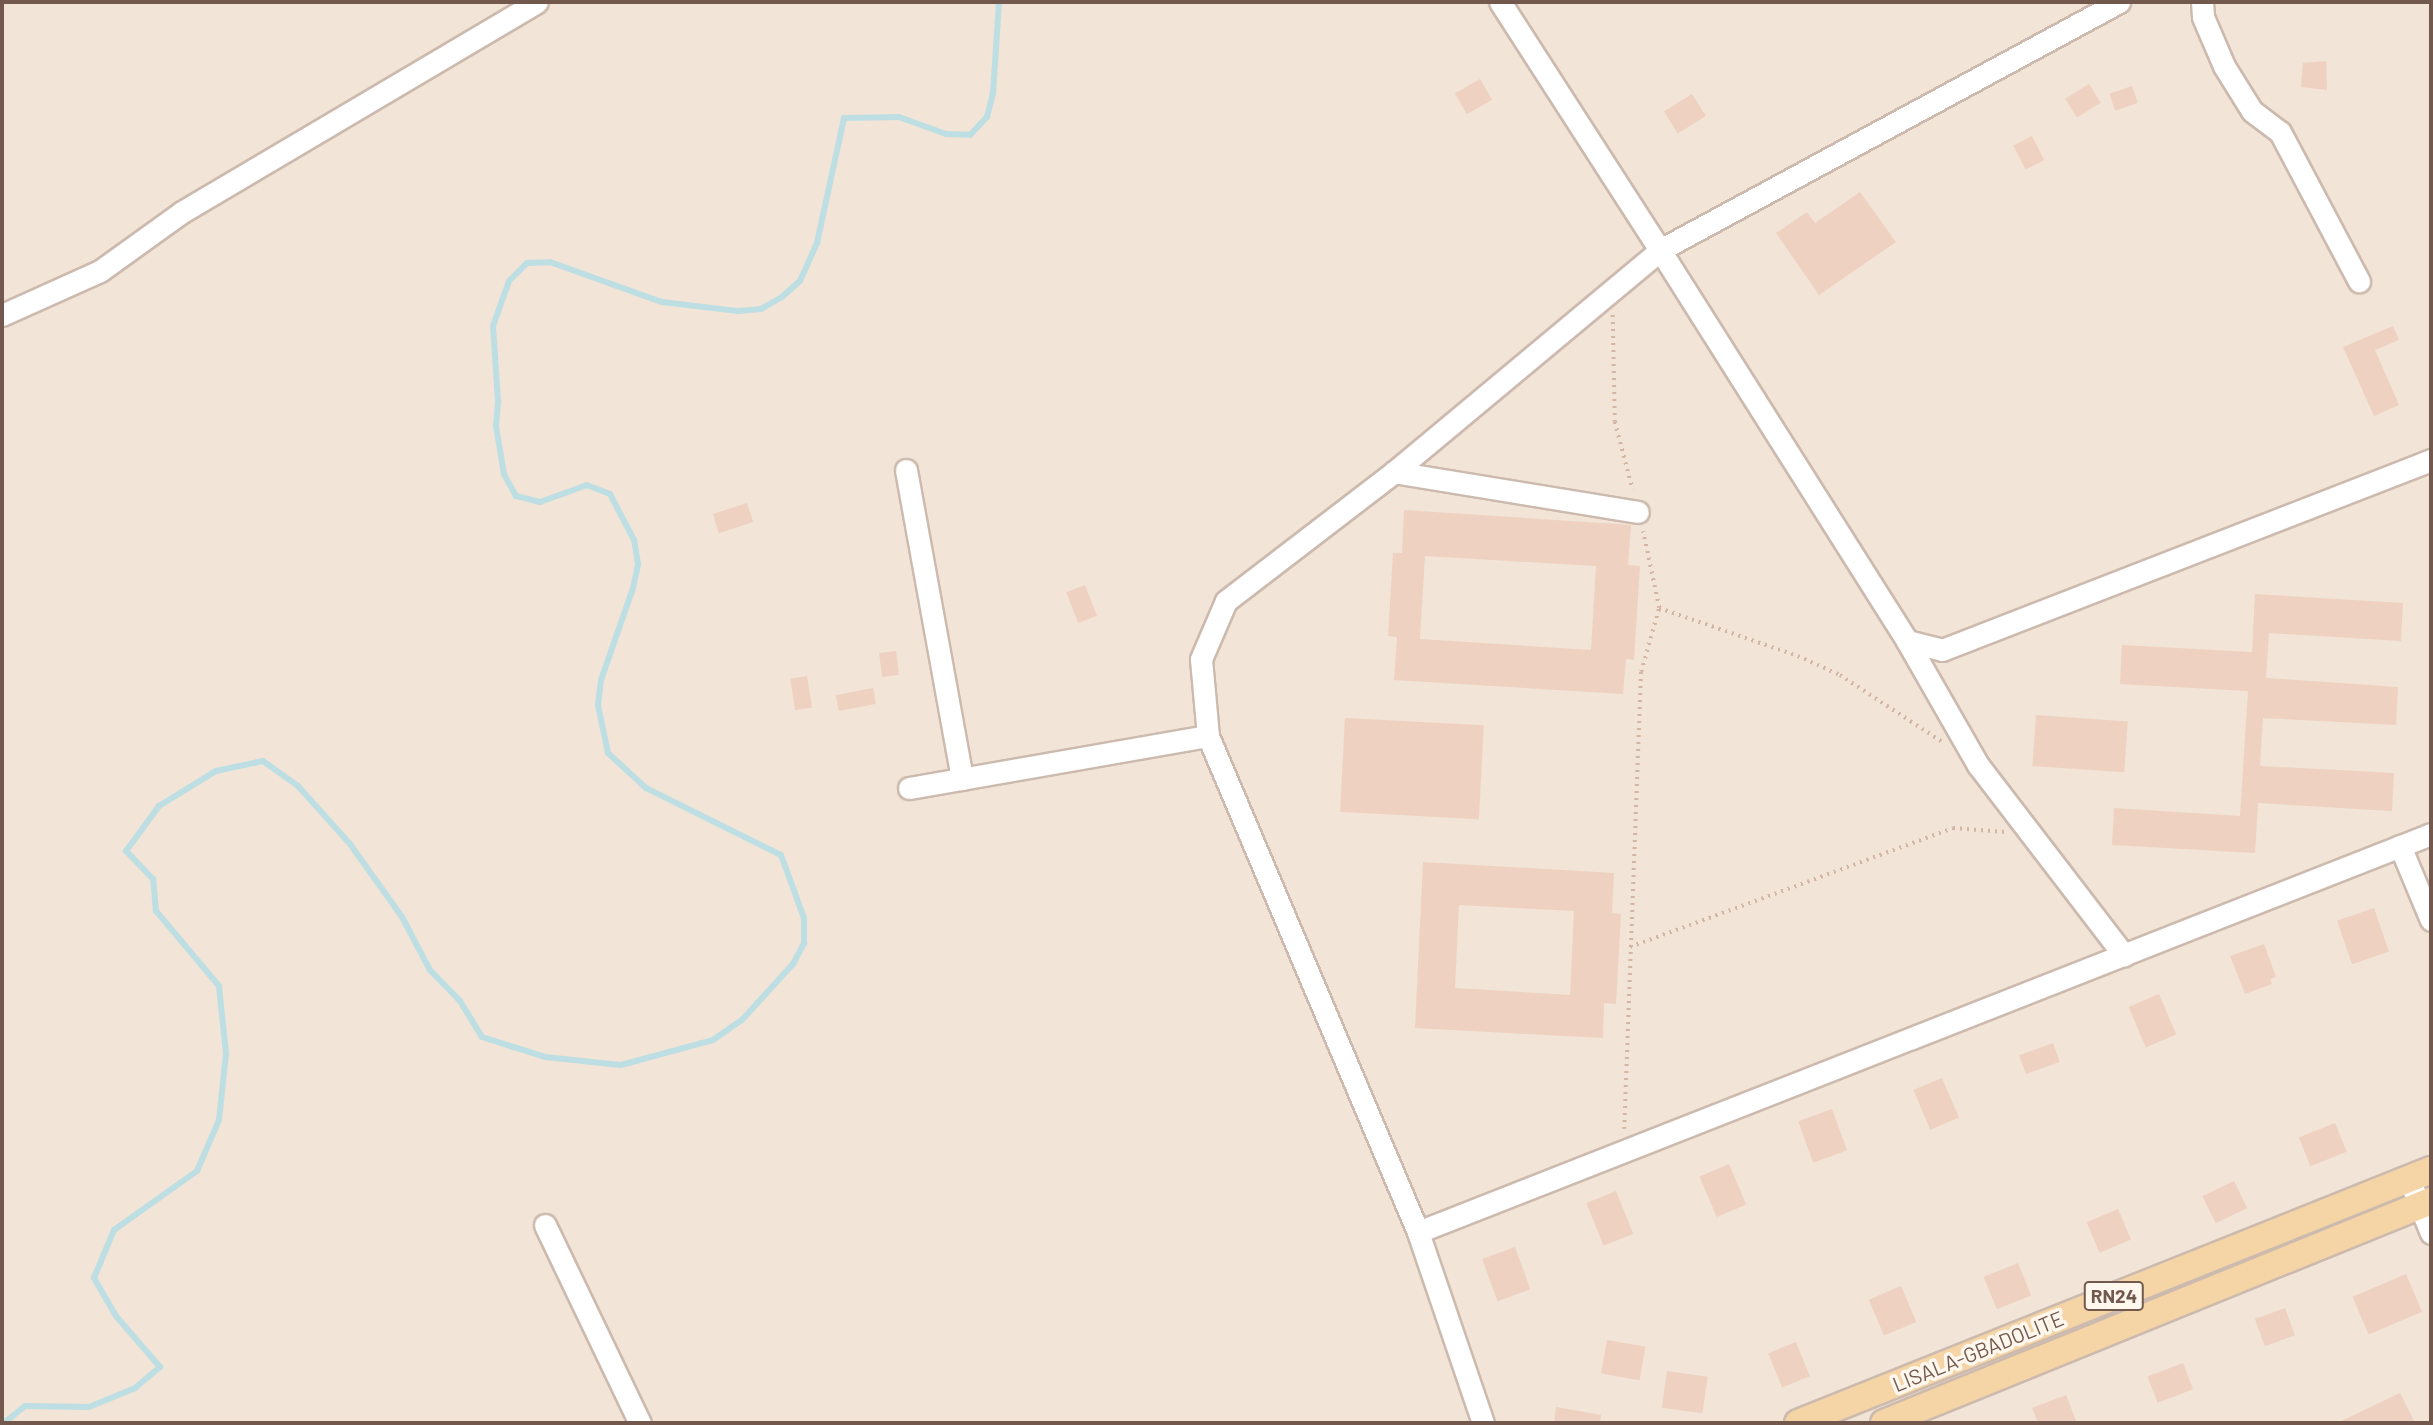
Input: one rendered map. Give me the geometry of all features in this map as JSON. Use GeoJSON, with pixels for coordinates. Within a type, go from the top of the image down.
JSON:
{"type":"FeatureCollection","features":[{"type":"Feature","properties":{"kind":"main road","name":"LISALA-GBADOLITE"},"geometry":{"type":"LineString","coordinates":[[1798,1423],[2420,1175]]}},
{"type":"Feature","properties":{"kind":"main road","name":"LISALA-GBADOLITE"},"geometry":{"type":"LineString","coordinates":[[1884,1423],[2426,1203]]}},
{"type":"Feature","properties":{"kind":"street"},"geometry":{"type":"LineString","coordinates":[[2,315],[100,271],[181,212],[537,2]]}},
{"type":"Feature","properties":{"kind":"street"},"geometry":{"type":"LineString","coordinates":[[1500,2],[1907,641],[1978,765],[2124,955]]}},
{"type":"Feature","properties":{"kind":"street"},"geometry":{"type":"LineString","coordinates":[[1483,1423],[1418,1232],[1208,736],[1201,659],[1226,601],[1394,472],[1613,292],[1660,250],[2119,2]]}},
{"type":"Feature","properties":{"kind":"street"},"geometry":{"type":"LineString","coordinates":[[2202,2],[2203,17],[2224,66],[2252,111],[2280,132],[2359,281]]}},
{"type":"Feature","properties":{"kind":"street"},"geometry":{"type":"LineString","coordinates":[[1907,641],[1942,650],[2431,460]]}},
{"type":"Feature","properties":{"kind":"street"},"geometry":{"type":"LineString","coordinates":[[906,470],[962,779]]}},
{"type":"Feature","properties":{"kind":"street"},"geometry":{"type":"LineString","coordinates":[[1394,472],[1638,512]]}},
{"type":"Feature","properties":{"kind":"street"},"geometry":{"type":"LineString","coordinates":[[909,788],[1208,736]]}},
{"type":"Feature","properties":{"kind":"street"},"geometry":{"type":"LineString","coordinates":[[1418,1232],[2431,834]]}},
{"type":"Feature","properties":{"kind":"street"},"geometry":{"type":"LineString","coordinates":[[2400,846],[2431,920]]}},
{"type":"Feature","properties":{"kind":"street"},"geometry":{"type":"LineString","coordinates":[[2420,1175],[2431,1233]]}},
{"type":"Feature","properties":{"kind":"street"},"geometry":{"type":"LineString","coordinates":[[545,1225],[640,1423]]}},
{"type":"Feature","properties":{"kind":"path"},"geometry":{"type":"LineString","coordinates":[[1613,292],[1615,422],[1659,608],[1641,672],[1623,1152]]}},
{"type":"Feature","properties":{"kind":"path"},"geometry":{"type":"LineString","coordinates":[[1659,608],[1786,651],[1840,675],[1943,743]]}},
{"type":"Feature","properties":{"kind":"path"},"geometry":{"type":"LineString","coordinates":[[1630,947],[1953,828],[2031,834]]}},
{"type":"Feature","properties":{"kind":"shaded area"},"geometry":{"type":"Polygon","coordinates":[[[2,2],[2431,2],[2431,1423],[2,1423],[2,2]]]}},
{"type":"Feature","properties":{"kind":"building"},"geometry":{"type":"Polygon","coordinates":[[[2326,61],[2327,90],[2301,87],[2303,63],[2326,61]]]}},
{"type":"Feature","properties":{"kind":"building"},"geometry":{"type":"Polygon","coordinates":[[[1480,79],[1492,100],[1467,114],[1455,94],[1480,79]]]}},
{"type":"Feature","properties":{"kind":"building"},"geometry":{"type":"Polygon","coordinates":[[[2089,84],[2101,103],[2077,117],[2065,99],[2089,84]]]}},
{"type":"Feature","properties":{"kind":"building"},"geometry":{"type":"Polygon","coordinates":[[[2132,86],[2138,103],[2115,111],[2109,94],[2132,86]]]}},
{"type":"Feature","properties":{"kind":"building"},"geometry":{"type":"Polygon","coordinates":[[[1692,94],[1706,116],[1678,134],[1664,111],[1692,94]]]}},
{"type":"Feature","properties":{"kind":"building"},"geometry":{"type":"Polygon","coordinates":[[[2032,136],[2044,160],[2026,170],[2013,146],[2032,136]]]}},
{"type":"Feature","properties":{"kind":"building"},"geometry":{"type":"Polygon","coordinates":[[[1860,192],[1896,242],[1819,295],[1776,233],[1807,212],[1815,223],[1860,192]]]}},
{"type":"Feature","properties":{"kind":"building"},"geometry":{"type":"Polygon","coordinates":[[[2393,326],[2399,340],[2375,350],[2399,405],[2374,416],[2343,347],[2393,326]]]}},
{"type":"Feature","properties":{"kind":"building"},"geometry":{"type":"Polygon","coordinates":[[[747,503],[753,522],[719,533],[713,514],[747,503]]]}},
{"type":"Feature","properties":{"kind":"building"},"geometry":{"type":"Polygon","coordinates":[[[1404,510],[1631,525],[1628,565],[1640,566],[1634,660],[1626,659],[1623,694],[1394,680],[1397,637],[1388,636],[1393,553],[1402,553],[1404,510]],[[1425,556],[1420,639],[1591,650],[1596,566],[1425,556]]]}},
{"type":"Feature","properties":{"kind":"building"},"geometry":{"type":"Polygon","coordinates":[[[1085,585],[1097,616],[1078,623],[1066,592],[1085,585]]]}},
{"type":"Feature","properties":{"kind":"building"},"geometry":{"type":"Polygon","coordinates":[[[2255,594],[2403,603],[2401,641],[2269,633],[2266,678],[2398,687],[2396,725],[2263,718],[2260,766],[2394,773],[2392,811],[2258,803],[2255,853],[2112,845],[2114,808],[2240,816],[2248,691],[2120,684],[2122,645],[2252,652],[2255,594]]]}},
{"type":"Feature","properties":{"kind":"building"},"geometry":{"type":"Polygon","coordinates":[[[896,651],[899,675],[882,677],[879,653],[896,651]]]}},
{"type":"Feature","properties":{"kind":"building"},"geometry":{"type":"Polygon","coordinates":[[[807,676],[812,708],[795,710],[790,679],[807,676]]]}},
{"type":"Feature","properties":{"kind":"building"},"geometry":{"type":"Polygon","coordinates":[[[873,688],[876,704],[839,711],[836,695],[873,688]]]}},
{"type":"Feature","properties":{"kind":"building"},"geometry":{"type":"Polygon","coordinates":[[[2036,715],[2128,721],[2124,772],[2032,766],[2036,715]]]}},
{"type":"Feature","properties":{"kind":"building"},"geometry":{"type":"Polygon","coordinates":[[[1345,718],[1484,725],[1479,819],[1340,812],[1345,718]]]}},
{"type":"Feature","properties":{"kind":"building"},"geometry":{"type":"Polygon","coordinates":[[[1423,862],[1614,873],[1612,913],[1621,914],[1616,1004],[1604,1003],[1603,1038],[1415,1028],[1423,862]],[[1459,905],[1455,988],[1570,995],[1574,911],[1459,905]]]}},
{"type":"Feature","properties":{"kind":"building"},"geometry":{"type":"Polygon","coordinates":[[[2374,908],[2389,951],[2352,964],[2337,921],[2374,908]]]}},
{"type":"Feature","properties":{"kind":"building"},"geometry":{"type":"Polygon","coordinates":[[[2264,944],[2276,977],[2270,979],[2272,984],[2245,994],[2230,956],[2264,944]]]}},
{"type":"Feature","properties":{"kind":"building"},"geometry":{"type":"Polygon","coordinates":[[[2159,994],[2176,1035],[2146,1047],[2129,1007],[2159,994]]]}},
{"type":"Feature","properties":{"kind":"building"},"geometry":{"type":"Polygon","coordinates":[[[2053,1043],[2060,1062],[2026,1074],[2019,1055],[2053,1043]]]}},
{"type":"Feature","properties":{"kind":"building"},"geometry":{"type":"Polygon","coordinates":[[[1942,1078],[1959,1118],[1930,1130],[1913,1090],[1942,1078]]]}},
{"type":"Feature","properties":{"kind":"building"},"geometry":{"type":"Polygon","coordinates":[[[1832,1109],[1847,1150],[1813,1163],[1798,1121],[1832,1109]]]}},
{"type":"Feature","properties":{"kind":"building"},"geometry":{"type":"Polygon","coordinates":[[[2335,1123],[2347,1152],[2310,1166],[2299,1138],[2335,1123]]]}},
{"type":"Feature","properties":{"kind":"building"},"geometry":{"type":"Polygon","coordinates":[[[1729,1164],[1746,1205],[1717,1217],[1700,1177],[1729,1164]]]}},
{"type":"Feature","properties":{"kind":"building"},"geometry":{"type":"Polygon","coordinates":[[[2234,1181],[2247,1208],[2216,1223],[2203,1196],[2234,1181]]]}},
{"type":"Feature","properties":{"kind":"building"},"geometry":{"type":"Polygon","coordinates":[[[1616,1191],[1633,1234],[1604,1246],[1586,1203],[1616,1191]]]}},
{"type":"Feature","properties":{"kind":"building"},"geometry":{"type":"Polygon","coordinates":[[[2118,1209],[2131,1239],[2100,1253],[2087,1222],[2118,1209]]]}},
{"type":"Feature","properties":{"kind":"building"},"geometry":{"type":"Polygon","coordinates":[[[1515,1247],[1530,1289],[1498,1301],[1482,1259],[1515,1247]]]}},
{"type":"Feature","properties":{"kind":"building"},"geometry":{"type":"Polygon","coordinates":[[[2018,1263],[2031,1295],[1997,1309],[1984,1277],[2018,1263]]]}},
{"type":"Feature","properties":{"kind":"building"},"geometry":{"type":"Polygon","coordinates":[[[2406,1274],[2422,1312],[2369,1334],[2353,1297],[2406,1274]]]}},
{"type":"Feature","properties":{"kind":"building"},"geometry":{"type":"Polygon","coordinates":[[[1901,1286],[1916,1322],[1884,1336],[1869,1300],[1901,1286]]]}},
{"type":"Feature","properties":{"kind":"building"},"geometry":{"type":"Polygon","coordinates":[[[2285,1308],[2295,1335],[2265,1346],[2255,1319],[2285,1308]]]}},
{"type":"Feature","properties":{"kind":"building"},"geometry":{"type":"Polygon","coordinates":[[[1607,1340],[1645,1347],[1640,1380],[1601,1373],[1607,1340]]]}},
{"type":"Feature","properties":{"kind":"building"},"geometry":{"type":"Polygon","coordinates":[[[1796,1342],[1810,1376],[1782,1388],[1768,1353],[1796,1342]]]}},
{"type":"Feature","properties":{"kind":"building"},"geometry":{"type":"Polygon","coordinates":[[[2183,1363],[2193,1389],[2158,1403],[2148,1377],[2183,1363]]]}},
{"type":"Feature","properties":{"kind":"building"},"geometry":{"type":"Polygon","coordinates":[[[1667,1371],[1708,1377],[1702,1413],[1662,1408],[1667,1371]]]}},
{"type":"Feature","properties":{"kind":"building"},"geometry":{"type":"Polygon","coordinates":[[[2400,1393],[2415,1423],[2337,1423],[2400,1393]]]}},
{"type":"Feature","properties":{"kind":"building"},"geometry":{"type":"Polygon","coordinates":[[[2066,1395],[2077,1423],[2038,1423],[2032,1408],[2066,1395]]]}},
{"type":"Feature","properties":{"kind":"building"},"geometry":{"type":"Polygon","coordinates":[[[1556,1407],[1601,1415],[1600,1423],[1554,1423],[1556,1407]]]}},
{"type":"Feature","properties":{"kind":"waterway"},"geometry":{"type":"LineString","coordinates":[[4,1423],[25,1406],[89,1407],[135,1388],[160,1367],[116,1316],[94,1278],[114,1230],[197,1171],[219,1120],[226,1053],[219,986],[156,911],[153,879],[126,851],[159,806],[216,771],[263,761],[298,786],[350,844],[402,917],[430,970],[460,1001],[482,1037],[545,1057],[621,1065],[713,1040],[742,1020],[793,964],[804,943],[804,918],[781,855],[646,788],[608,753],[598,705],[601,680],[633,588],[638,564],[634,540],[610,494],[587,485],[540,502],[516,496],[504,474],[496,426],[498,401],[493,326],[509,281],[527,263],[550,262],[662,302],[738,311],[761,309],[782,297],[800,281],[817,243],[844,118],[899,117],[946,134],[970,135],[987,117],[993,93],[999,2]]}}]}
